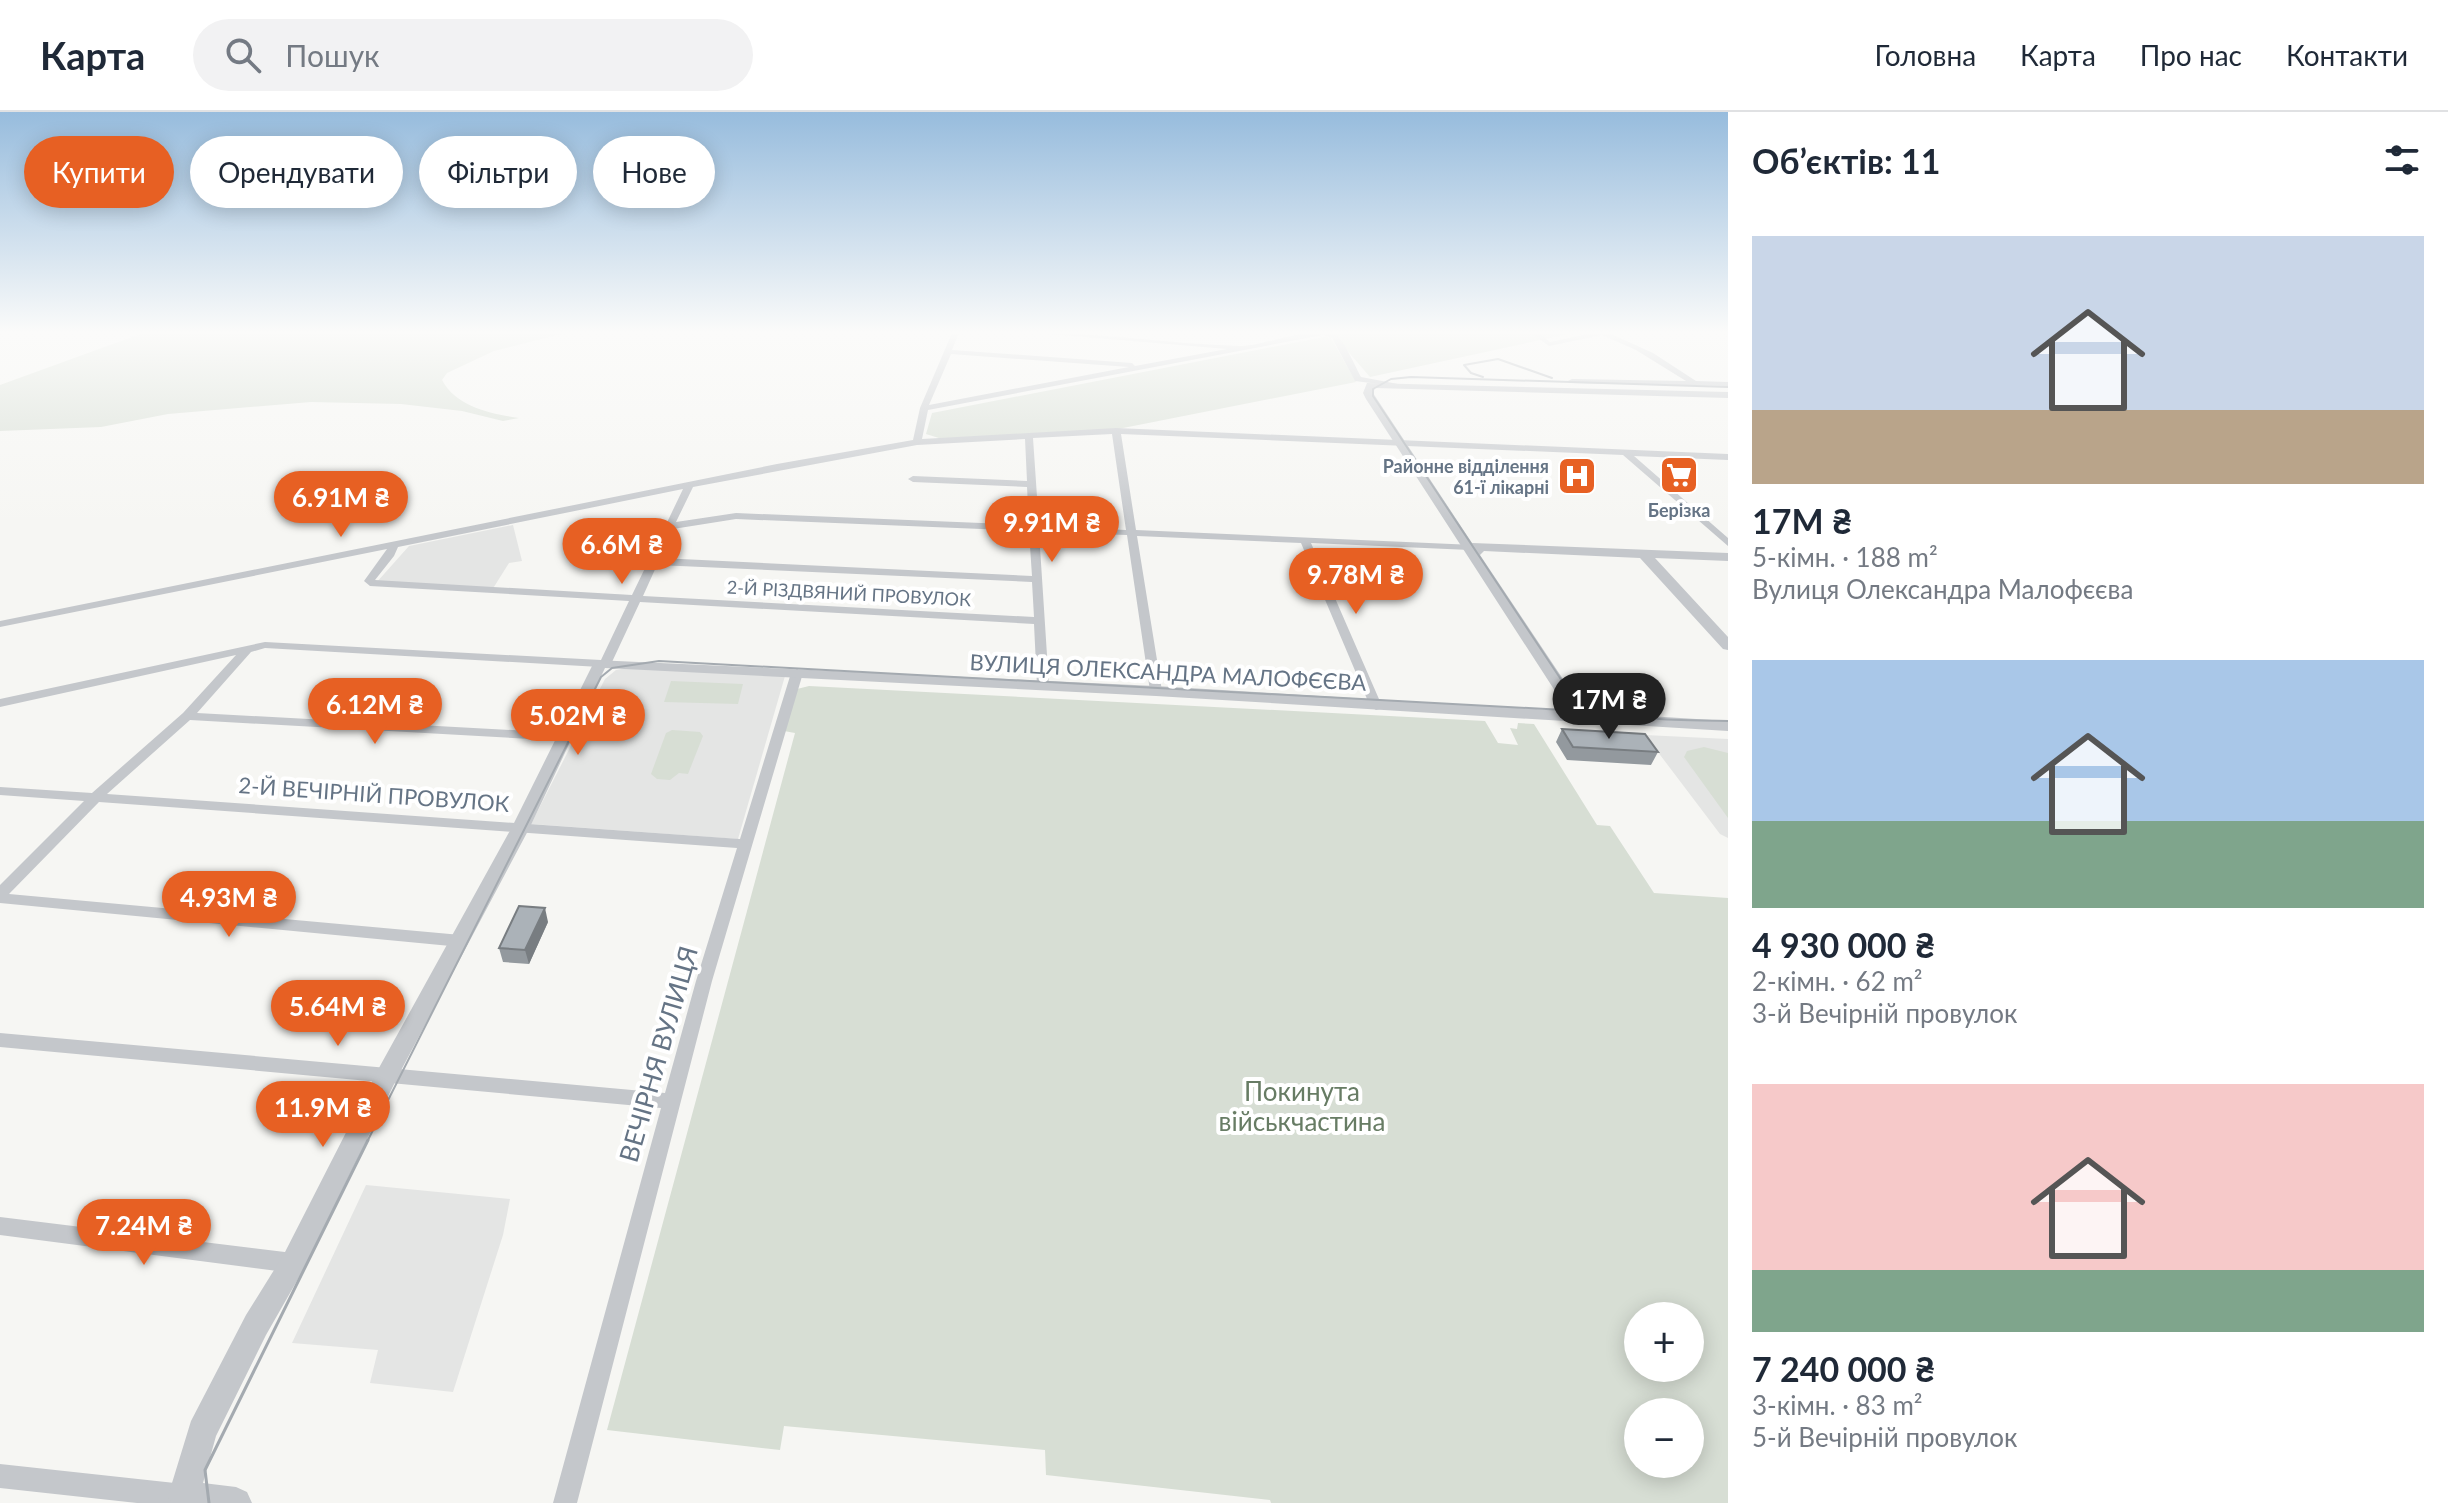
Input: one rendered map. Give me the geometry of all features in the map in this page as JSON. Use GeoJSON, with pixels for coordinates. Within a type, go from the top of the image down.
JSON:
{"type":"FeatureCollection","features":[{"type":"Feature","properties":{"kind":"street"},"geometry":{"type":"LineString","coordinates":[[917,442],[929,398]]}},
{"type":"Feature","properties":{"kind":"street"},"geometry":{"type":"LineString","coordinates":[[924,408],[978,398]]}},
{"type":"Feature","properties":{"kind":"street"},"geometry":{"type":"LineString","coordinates":[[1383,398],[1407,443],[1580,717]]}},
{"type":"Feature","properties":{"kind":"street"},"geometry":{"type":"LineString","coordinates":[[1116,431],[1129,532],[1156,691]]}},
{"type":"Feature","properties":{"kind":"street"},"geometry":{"type":"LineString","coordinates":[[0,624],[917,442],[1116,431],[1728,457]]}},
{"type":"Feature","properties":{"kind":"street"},"geometry":{"type":"LineString","coordinates":[[1033,434],[1029,437],[1043,686]]}},
{"type":"Feature","properties":{"kind":"street"},"geometry":{"type":"LineString","coordinates":[[1627,454],[1728,543]]}},
{"type":"Feature","properties":{"kind":"street"},"geometry":{"type":"LineString","coordinates":[[913,479],[1031,484]]}},
{"type":"Feature","properties":{"kind":"street"},"geometry":{"type":"LineString","coordinates":[[184,1496],[202,1432],[256,1325],[293,1263],[388,1073],[521,827],[655,561],[689,485]]}},
{"type":"Feature","properties":{"kind":"street"},"geometry":{"type":"LineString","coordinates":[[672,526],[736,516],[1475,549],[1728,557]]}},
{"type":"Feature","properties":{"kind":"street"},"geometry":{"type":"LineString","coordinates":[[1305,540],[1376,706]]}},
{"type":"Feature","properties":{"kind":"street","name":"2-Й РІЗДВЯНИЙ ПРОВУЛОК"},"geometry":{"type":"LineString","coordinates":[[393,546],[391,554],[371,576],[369,581],[374,584],[1037,621]]}},
{"type":"Feature","properties":{"kind":"street"},"geometry":{"type":"LineString","coordinates":[[1644,554],[1728,646]]}},
{"type":"Feature","properties":{"kind":"street"},"geometry":{"type":"LineString","coordinates":[[605,559],[1036,579]]}},
{"type":"Feature","properties":{"kind":"street","name":"ВУЛИЦЯ ОЛЕКСАНДРА МАЛОФЄЄВА"},"geometry":{"type":"LineString","coordinates":[[0,703],[265,645],[1156,691],[1728,726]]}},
{"type":"Feature","properties":{"kind":"street"},"geometry":{"type":"LineString","coordinates":[[0,896],[96,797],[187,716],[245,651]]}},
{"type":"Feature","properties":{"kind":"street","name":"ВЕЧІРНЯ ВУЛИЦЯ"},"geometry":{"type":"LineString","coordinates":[[565,1503],[576,1451],[671,1101],[797,673]]}},
{"type":"Feature","properties":{"kind":"street"},"geometry":{"type":"LineString","coordinates":[[187,716],[566,737]]}},
{"type":"Feature","properties":{"kind":"street","name":"2-Й ВЕЧІРНІЙ ПРОВУЛОК"},"geometry":{"type":"LineString","coordinates":[[0,791],[745,844]]}},
{"type":"Feature","properties":{"kind":"street"},"geometry":{"type":"LineString","coordinates":[[0,896],[461,941]]}},
{"type":"Feature","properties":{"kind":"street"},"geometry":{"type":"LineString","coordinates":[[0,1040],[671,1101]]}},
{"type":"Feature","properties":{"kind":"street"},"geometry":{"type":"LineString","coordinates":[[0,1226],[293,1263]]}},
{"type":"Feature","properties":{"kind":"street"},"geometry":{"type":"LineString","coordinates":[[0,1476],[236,1503]]}},
{"type":"Feature","properties":{"kind":"shaded area"},"geometry":{"type":"Polygon","coordinates":[[[513,525],[522,561],[509,563],[492,590],[376,583],[409,546],[513,525]]]}},
{"type":"Feature","properties":{"kind":"shaded area"},"geometry":{"type":"Polygon","coordinates":[[[632,667],[785,676],[738,839],[531,824],[605,679],[616,670],[632,667]]]}},
{"type":"Feature","properties":{"kind":"shaded area"},"geometry":{"type":"Polygon","coordinates":[[[1645,735],[1728,739],[1728,838],[1720,834],[1645,735]]]}},
{"type":"Feature","properties":{"kind":"shaded area"},"geometry":{"type":"Polygon","coordinates":[[[366,1185],[510,1199],[503,1235],[453,1392],[370,1383],[378,1350],[292,1343],[366,1185]]]}},
{"type":"Feature","properties":{"kind":"green space"},"geometry":{"type":"Polygon","coordinates":[[[0,398],[457,398],[476,408],[519,418],[503,421],[462,411],[401,404],[311,402],[168,414],[101,427],[0,431],[0,398]]]}},
{"type":"Feature","properties":{"kind":"green space"},"geometry":{"type":"Polygon","coordinates":[[[1010,398],[1275,398],[1113,430],[942,439],[926,434],[932,413],[1010,398]]]}},
{"type":"Feature","properties":{"kind":"green space"},"geometry":{"type":"Polygon","coordinates":[[[671,681],[743,684],[738,704],[664,702],[671,681]]]}},
{"type":"Feature","properties":{"kind":"green space","name":"Покинута військчастина"},"geometry":{"type":"Polygon","coordinates":[[[809,686],[1485,721],[1498,743],[1518,745],[1510,728],[1517,729],[1518,723],[1534,724],[1597,825],[1610,826],[1654,893],[1728,898],[1728,1503],[1271,1503],[1270,1500],[1046,1475],[1045,1450],[784,1426],[780,1450],[607,1430],[795,733],[784,731],[797,689],[809,686]]]}},
{"type":"Feature","properties":{"kind":"green space"},"geometry":{"type":"Polygon","coordinates":[[[672,730],[700,732],[703,736],[688,774],[679,773],[670,780],[657,779],[651,774],[666,733],[672,730]]]}},
{"type":"Feature","properties":{"kind":"green space"},"geometry":{"type":"Polygon","coordinates":[[[1704,747],[1728,753],[1728,818],[1684,757],[1687,751],[1704,747]]]}},
{"type":"Feature","properties":{"kind":"building"},"geometry":{"type":"Polygon","coordinates":[[[1562,729],[1645,734],[1658,752],[1573,747],[1562,729]]]}},
{"type":"Feature","properties":{"kind":"building"},"geometry":{"type":"Polygon","coordinates":[[[519,906],[545,908],[525,950],[499,948],[519,906]]]}},
{"type":"Feature","properties":{"kind":"tram line"},"geometry":{"type":"LineString","coordinates":[[368,1141],[601,677],[612,668],[659,661],[1564,710],[1572,704],[1572,696],[1374,398]]}},
{"type":"Feature","properties":{"kind":"tram line"},"geometry":{"type":"LineString","coordinates":[[1570,684],[1587,698],[1624,714],[1644,718],[1728,721]]}},
{"type":"Feature","properties":{"kind":"tram line"},"geometry":{"type":"LineString","coordinates":[[209,1503],[205,1470],[368,1141]]}},
{"type":"Feature","properties":{"kind":"place","name":"Берізка"},"geometry":{"type":"Point","coordinates":[1679,475]}},
{"type":"Feature","properties":{"kind":"place","name":"Районне відділення 61-ї лікарні"},"geometry":{"type":"Point","coordinates":[1577,476]}}]}
